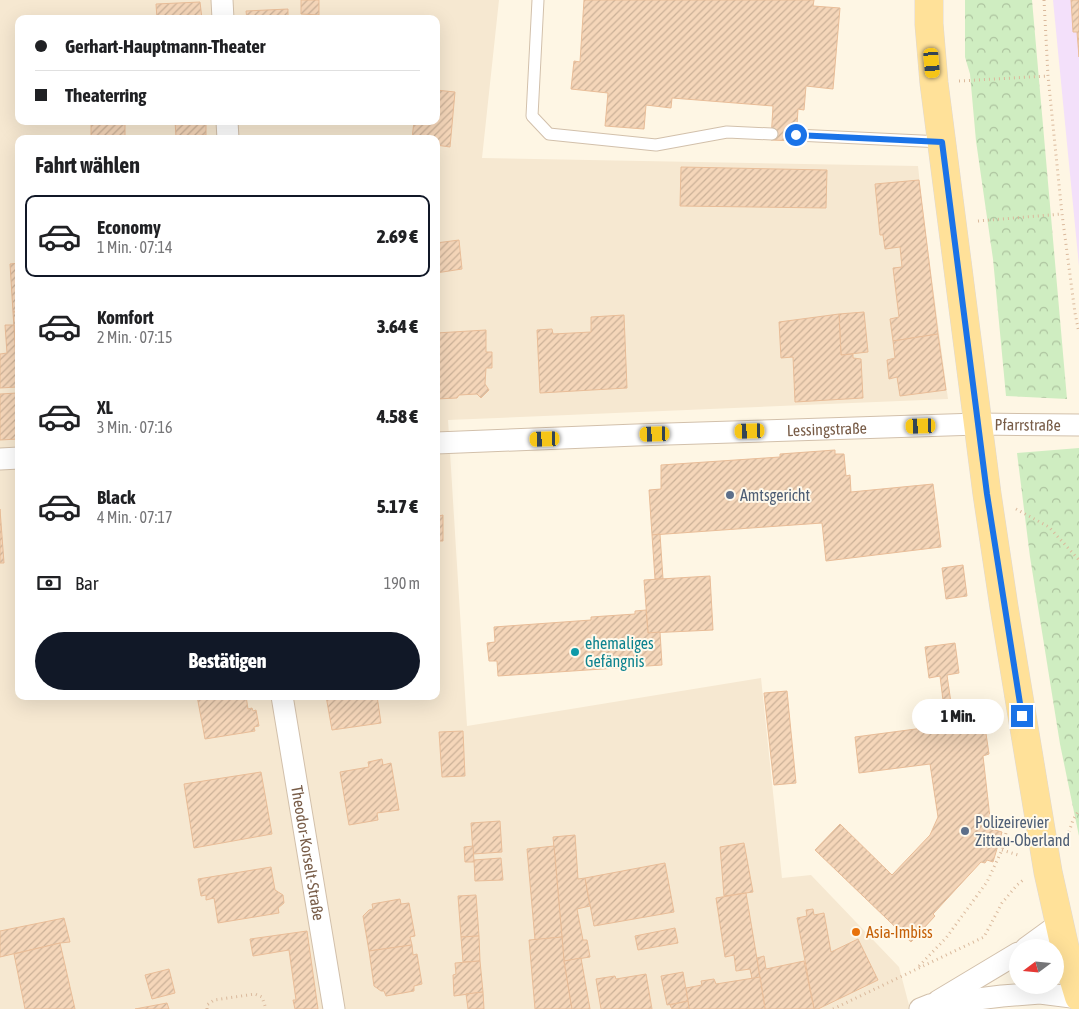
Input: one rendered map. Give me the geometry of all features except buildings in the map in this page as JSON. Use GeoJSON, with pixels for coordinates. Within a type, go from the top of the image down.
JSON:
{"type":"FeatureCollection","features":[{"type":"Feature","properties":{"kind":"main road"},"geometry":{"type":"LineString","coordinates":[[929,0],[934,83],[987,494],[1004,607],[1043,841],[1059,924],[1079,997]]}},
{"type":"Feature","properties":{"kind":"street"},"geometry":{"type":"LineString","coordinates":[[222,0],[223,15]]}},
{"type":"Feature","properties":{"kind":"street","name":"Pfarrstraße"},"geometry":{"type":"LineString","coordinates":[[978,424],[1079,425]]}},
{"type":"Feature","properties":{"kind":"street","name":"Lessingstraße"},"geometry":{"type":"LineString","coordinates":[[440,443],[978,424]]}},
{"type":"Feature","properties":{"kind":"street"},"geometry":{"type":"LineString","coordinates":[[0,459],[15,458]]}},
{"type":"Feature","properties":{"kind":"street","name":"Theodor-Korselt-Straße"},"geometry":{"type":"LineString","coordinates":[[283,700],[334,1009]]}},
{"type":"Feature","properties":{"kind":"street"},"geometry":{"type":"LineString","coordinates":[[1038,939],[1059,924]]}},
{"type":"Feature","properties":{"kind":"street"},"geometry":{"type":"LineString","coordinates":[[925,1007],[1009,958]]}},
{"type":"Feature","properties":{"kind":"street"},"geometry":{"type":"LineString","coordinates":[[925,1007],[1002,996],[1040,993],[1079,997]]}},
{"type":"Feature","properties":{"kind":"lane"},"geometry":{"type":"LineString","coordinates":[[538,0],[532,116],[549,134],[656,145],[727,132],[772,134]]}},
{"type":"Feature","properties":{"kind":"lane"},"geometry":{"type":"LineString","coordinates":[[796,135],[942,142]]}},
{"type":"Feature","properties":{"kind":"path"},"geometry":{"type":"LineString","coordinates":[[1044,0],[1048,76],[1062,214],[1079,333]]}},
{"type":"Feature","properties":{"kind":"path"},"geometry":{"type":"LineString","coordinates":[[974,81],[1048,76]]}},
{"type":"Feature","properties":{"kind":"path"},"geometry":{"type":"LineString","coordinates":[[999,219],[1062,214]]}},
{"type":"Feature","properties":{"kind":"path"},"geometry":{"type":"LineString","coordinates":[[987,494],[1049,527],[1079,560]]}},
{"type":"Feature","properties":{"kind":"path"},"geometry":{"type":"LineString","coordinates":[[917,968],[946,938],[987,882],[1002,850],[1016,854]]}},
{"type":"Feature","properties":{"kind":"path"},"geometry":{"type":"LineString","coordinates":[[833,1009],[984,938],[1002,903],[1017,885],[1028,876]]}},
{"type":"Feature","properties":{"kind":"path"},"geometry":{"type":"LineString","coordinates":[[207,1009],[206,1005],[214,1000],[255,994],[262,997],[266,1009]]}},
{"type":"Feature","properties":{"kind":"shaded area"},"geometry":{"type":"Polygon","coordinates":[[[0,0],[499,0],[482,158],[918,166],[948,399],[448,420],[467,726],[761,678],[782,878],[811,875],[899,967],[910,1009],[0,1009],[0,0]]]}},
{"type":"Feature","properties":{"kind":"shaded area"},"geometry":{"type":"Polygon","coordinates":[[[1053,0],[1079,0],[1079,266],[1053,0]]]}},
{"type":"Feature","properties":{"kind":"green space"},"geometry":{"type":"Polygon","coordinates":[[[965,0],[1032,0],[1067,399],[1006,396],[993,259],[976,141],[970,74],[965,57],[965,0]]]}},
{"type":"Feature","properties":{"kind":"green space"},"geometry":{"type":"Polygon","coordinates":[[[1079,448],[1079,836],[1060,744],[1030,557],[1017,453],[1079,448]]]}},
{"type":"Feature","properties":{"kind":"place","name":"Amtsgericht"},"geometry":{"type":"Point","coordinates":[730,495]}},
{"type":"Feature","properties":{"kind":"place","name":"ehemaliges Gefängnis"},"geometry":{"type":"Point","coordinates":[575,652]}},
{"type":"Feature","properties":{"kind":"place","name":"Polizeirevier Zittau-Oberland"},"geometry":{"type":"Point","coordinates":[965,831]}},
{"type":"Feature","properties":{"kind":"place","name":"Asia-Imbiss"},"geometry":{"type":"Point","coordinates":[856,932]}},
{"type":"Feature","properties":{"kind":"route"},"geometry":{"type":"LineString","coordinates":[[796,135],[942,142],[987,494],[1022,716]]}}]}
